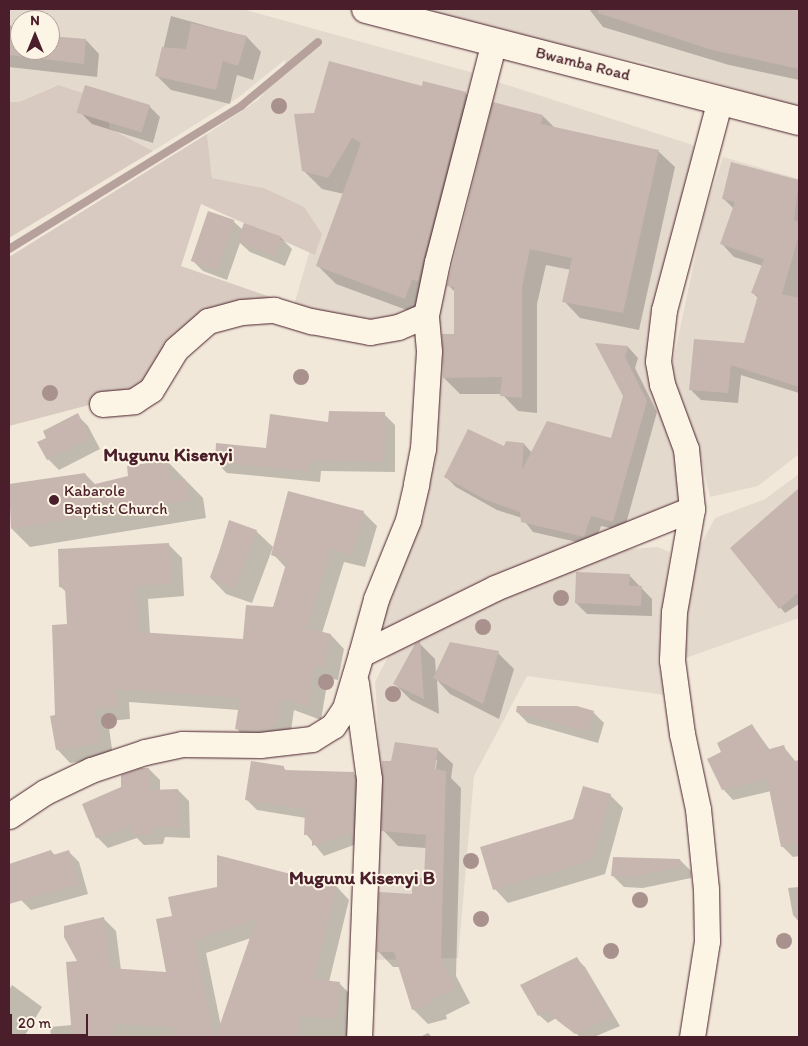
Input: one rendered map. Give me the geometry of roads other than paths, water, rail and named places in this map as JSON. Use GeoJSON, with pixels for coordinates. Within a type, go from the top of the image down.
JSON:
{"type":"FeatureCollection","features":[{"type":"Feature","properties":{"kind":"main road","name":"Bwamba Road"},"geometry":{"type":"LineString","coordinates":[[366,9],[799,122]]}},
{"type":"Feature","properties":{"kind":"street"},"geometry":{"type":"LineString","coordinates":[[9,816],[44,792],[91,770],[145,752],[182,744],[260,745],[312,739],[333,726],[345,708],[376,599],[408,520],[423,449],[429,351],[426,315],[437,262],[494,41]]}},
{"type":"Feature","properties":{"kind":"street"},"geometry":{"type":"LineString","coordinates":[[692,1037],[707,941],[706,889],[698,809],[682,734],[672,660],[674,612],[692,509],[686,449],[662,384],[658,361],[664,310],[720,100]]}},
{"type":"Feature","properties":{"kind":"street"},"geometry":{"type":"LineString","coordinates":[[102,404],[134,401],[151,390],[176,349],[208,321],[242,312],[274,310],[311,322],[370,332],[398,327],[426,315]]}},
{"type":"Feature","properties":{"kind":"street"},"geometry":{"type":"LineString","coordinates":[[358,664],[495,588],[692,509]]}},
{"type":"Feature","properties":{"kind":"street"},"geometry":{"type":"LineString","coordinates":[[358,664],[369,778],[359,1037]]}},
{"type":"Feature","properties":{"kind":"waterway"},"geometry":{"type":"LineString","coordinates":[[9,249],[241,106],[318,42]]}},
{"type":"Feature","properties":{"kind":"place","name":"Kabarole Baptist Church"},"geometry":{"type":"Point","coordinates":[54,500]}},
{"type":"Feature","properties":{"kind":"district","name":"Mugunu Kisenyi"},"geometry":{"type":"Point","coordinates":[168,455]}},
{"type":"Feature","properties":{"kind":"district","name":"Mugunu Kisenyi B"},"geometry":{"type":"Point","coordinates":[362,878]}}]}
